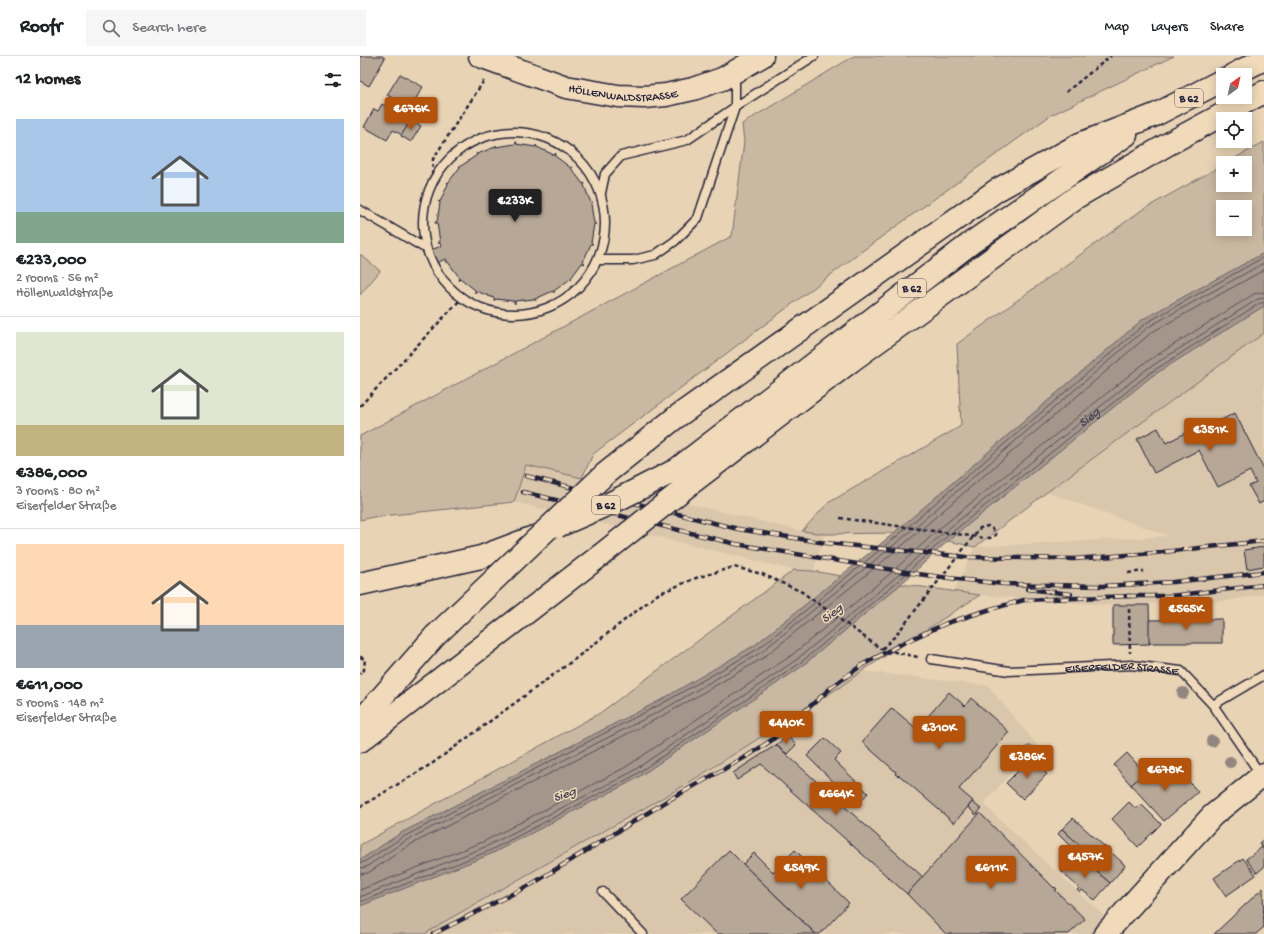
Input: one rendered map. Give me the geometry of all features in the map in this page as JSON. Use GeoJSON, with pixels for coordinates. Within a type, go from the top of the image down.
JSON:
{"type":"FeatureCollection","features":[{"type":"Feature","properties":{"kind":"main road","name":"HÖLLENWALDSTRASSE"},"geometry":{"type":"LineString","coordinates":[[488,59],[566,87],[618,96],[644,97],[666,95],[693,89],[722,79],[762,56]]}},
{"type":"Feature","properties":{"kind":"main road"},"geometry":{"type":"LineString","coordinates":[[1247,68],[1264,59]]}},
{"type":"Feature","properties":{"kind":"main road","name":"B 62"},"geometry":{"type":"LineString","coordinates":[[360,722],[435,636],[605,474],[675,418],[997,190],[1080,144],[1155,115],[1216,84]]}},
{"type":"Feature","properties":{"kind":"main road","name":"B 62"},"geometry":{"type":"LineString","coordinates":[[360,584],[480,557],[534,537],[611,503],[683,477],[851,361],[1074,198],[1170,143],[1264,92]]}},
{"type":"Feature","properties":{"kind":"main road","name":"B 62"},"geometry":{"type":"LineString","coordinates":[[683,477],[972,243],[1155,115]]}},
{"type":"Feature","properties":{"kind":"main road"},"geometry":{"type":"LineString","coordinates":[[360,741],[601,556],[683,477]]}},
{"type":"Feature","properties":{"kind":"main road","name":"EISERFELDER STRASSE"},"geometry":{"type":"LineString","coordinates":[[1105,934],[1212,816],[1263,775]]}},
{"type":"Feature","properties":{"kind":"lane"},"geometry":{"type":"LineString","coordinates":[[601,193],[605,174],[620,156],[687,140],[814,56]]}},
{"type":"Feature","properties":{"kind":"lane"},"geometry":{"type":"LineString","coordinates":[[598,260],[633,260],[655,255],[675,241],[698,218],[735,107],[735,72]]}},
{"type":"Feature","properties":{"kind":"lane"},"geometry":{"type":"LineString","coordinates":[[523,133],[542,137],[570,151],[589,170],[601,193],[606,220],[604,241],[598,260],[584,280],[563,299],[544,308],[522,312],[489,311],[461,299],[439,277],[423,247],[422,214],[432,182],[459,150],[482,138],[523,133]]}},
{"type":"Feature","properties":{"kind":"lane"},"geometry":{"type":"LineString","coordinates":[[360,210],[423,247]]}},
{"type":"Feature","properties":{"kind":"lane","name":"EISERFELDER STRASSE"},"geometry":{"type":"LineString","coordinates":[[931,659],[1009,671],[1131,665],[1181,671],[1213,705],[1263,775]]}},
{"type":"Feature","properties":{"kind":"lane"},"geometry":{"type":"LineString","coordinates":[[1213,705],[1264,675]]}},
{"type":"Feature","properties":{"kind":"lane"},"geometry":{"type":"LineString","coordinates":[[603,892],[643,934]]}},
{"type":"Feature","properties":{"kind":"path"},"geometry":{"type":"LineString","coordinates":[[1066,92],[1111,56]]}},
{"type":"Feature","properties":{"kind":"path"},"geometry":{"type":"LineString","coordinates":[[432,182],[433,160],[488,59]]}},
{"type":"Feature","properties":{"kind":"path"},"geometry":{"type":"LineString","coordinates":[[360,406],[461,299]]}},
{"type":"Feature","properties":{"kind":"path"},"geometry":{"type":"LineString","coordinates":[[840,518],[985,538],[990,538],[996,535],[995,531],[988,526],[980,528],[896,635],[881,649]]}},
{"type":"Feature","properties":{"kind":"path"},"geometry":{"type":"LineString","coordinates":[[360,807],[433,763],[575,658],[658,594],[696,578],[734,567],[762,574],[802,592],[881,649],[931,659]]}},
{"type":"Feature","properties":{"kind":"path"},"geometry":{"type":"LineString","coordinates":[[1128,573],[1144,571]]}},
{"type":"Feature","properties":{"kind":"path"},"geometry":{"type":"LineString","coordinates":[[1129,608],[1131,665]]}},
{"type":"Feature","properties":{"kind":"path"},"geometry":{"type":"LineString","coordinates":[[360,657],[365,659],[364,670],[360,674]]}},
{"type":"Feature","properties":{"kind":"shaded area"},"geometry":{"type":"Polygon","coordinates":[[[854,56],[1174,56],[1051,115],[873,243],[593,454],[582,478],[526,465],[514,502],[373,517],[360,520],[360,436],[732,236],[744,142],[742,124],[854,56]]]}},
{"type":"Feature","properties":{"kind":"shaded area"},"geometry":{"type":"Polygon","coordinates":[[[1264,142],[1264,253],[1143,319],[894,533],[825,534],[802,531],[828,503],[961,426],[957,344],[1142,210],[1216,169],[1216,192],[1252,192],[1252,156],[1239,156],[1264,142]]]}},
{"type":"Feature","properties":{"kind":"shaded area"},"geometry":{"type":"Polygon","coordinates":[[[360,254],[380,271],[360,295],[360,254]]]}},
{"type":"Feature","properties":{"kind":"shaded area"},"geometry":{"type":"Polygon","coordinates":[[[1264,306],[1264,333],[1047,492],[975,547],[948,541],[1152,376],[1264,306]]]}},
{"type":"Feature","properties":{"kind":"shaded area"},"geometry":{"type":"Polygon","coordinates":[[[1264,333],[1264,594],[1225,601],[1104,605],[980,595],[954,591],[975,547],[1169,536],[1047,492],[1264,333]]]}},
{"type":"Feature","properties":{"kind":"shaded area"},"geometry":{"type":"Polygon","coordinates":[[[526,465],[802,531],[825,534],[813,571],[794,570],[514,502],[526,465]]]}},
{"type":"Feature","properties":{"kind":"shaded area"},"geometry":{"type":"Polygon","coordinates":[[[794,570],[813,571],[841,576],[755,645],[661,700],[401,833],[360,860],[360,845],[600,713],[794,570]]]}},
{"type":"Feature","properties":{"kind":"shaded area"},"geometry":{"type":"Polygon","coordinates":[[[901,584],[980,595],[862,671],[840,687],[685,785],[425,934],[360,934],[360,906],[491,854],[634,780],[801,667],[901,584]]]}},
{"type":"Feature","properties":{"kind":"shaded area"},"geometry":{"type":"Polygon","coordinates":[[[862,671],[988,686],[1037,745],[983,804],[1108,920],[1096,934],[425,934],[685,785],[840,687],[862,671]]]}},
{"type":"Feature","properties":{"kind":"water","name":"Sieg"},"geometry":{"type":"Polygon","coordinates":[[[1264,253],[1264,306],[1152,376],[948,541],[901,584],[801,667],[634,780],[491,854],[360,906],[360,860],[401,833],[661,700],[755,645],[894,533],[1143,319],[1264,253]]]}},
{"type":"Feature","properties":{"kind":"building"},"geometry":{"type":"Polygon","coordinates":[[[360,56],[382,56],[385,58],[369,86],[360,81],[360,56]]]}},
{"type":"Feature","properties":{"kind":"building"},"geometry":{"type":"Polygon","coordinates":[[[400,74],[423,87],[405,116],[411,120],[402,135],[393,130],[387,140],[364,127],[374,109],[378,111],[382,104],[385,106],[391,97],[387,95],[400,74]]]}},
{"type":"Feature","properties":{"kind":"building"},"geometry":{"type":"Polygon","coordinates":[[[411,120],[421,126],[411,142],[401,136],[411,120]]]}},
{"type":"Feature","properties":{"kind":"building"},"geometry":{"type":"Polygon","coordinates":[[[516,142],[516,144],[536,147],[536,145],[537,147],[554,155],[556,153],[555,156],[571,168],[583,184],[585,183],[584,185],[591,203],[593,202],[591,204],[594,223],[596,224],[594,224],[591,243],[593,244],[591,244],[583,262],[585,263],[582,263],[571,278],[572,280],[570,279],[554,291],[554,293],[553,291],[535,299],[536,301],[534,299],[515,301],[515,304],[514,301],[495,299],[494,301],[494,298],[476,291],[475,293],[475,290],[460,278],[458,280],[459,277],[448,262],[445,262],[447,261],[446,259],[436,263],[431,250],[441,246],[440,243],[438,243],[440,242],[437,223],[435,223],[437,222],[440,203],[438,201],[440,202],[448,184],[447,182],[448,183],[460,167],[459,166],[477,155],[476,153],[477,154],[495,147],[496,145],[496,147],[515,144],[516,142]]]}},
{"type":"Feature","properties":{"kind":"building"},"geometry":{"type":"Polygon","coordinates":[[[1235,413],[1264,470],[1264,501],[1259,504],[1249,486],[1256,483],[1250,471],[1218,487],[1199,450],[1154,473],[1137,439],[1158,428],[1166,443],[1191,430],[1193,434],[1235,413]]]}},
{"type":"Feature","properties":{"kind":"building"},"geometry":{"type":"Polygon","coordinates":[[[1264,547],[1264,566],[1247,569],[1244,550],[1264,547]]]}},
{"type":"Feature","properties":{"kind":"building"},"geometry":{"type":"Polygon","coordinates":[[[1113,605],[1149,605],[1150,644],[1113,645],[1113,605]]]}},
{"type":"Feature","properties":{"kind":"building"},"geometry":{"type":"Polygon","coordinates":[[[1222,619],[1222,643],[1149,643],[1149,620],[1222,619]]]}},
{"type":"Feature","properties":{"kind":"building"},"geometry":{"type":"Polygon","coordinates":[[[949,692],[965,706],[971,698],[1009,732],[959,789],[973,801],[954,823],[899,775],[898,776],[895,774],[896,772],[862,742],[892,708],[917,729],[949,692]]]}},
{"type":"Feature","properties":{"kind":"building"},"geometry":{"type":"Polygon","coordinates":[[[788,736],[796,745],[787,754],[776,745],[788,736]]]}},
{"type":"Feature","properties":{"kind":"building"},"geometry":{"type":"Polygon","coordinates":[[[825,738],[841,753],[834,760],[868,793],[857,805],[807,756],[825,738]]]}},
{"type":"Feature","properties":{"kind":"building"},"geometry":{"type":"Polygon","coordinates":[[[776,745],[923,877],[907,894],[761,764],[737,780],[733,773],[776,745]]]}},
{"type":"Feature","properties":{"kind":"building"},"geometry":{"type":"Polygon","coordinates":[[[1127,753],[1145,773],[1131,785],[1114,765],[1127,753]]]}},
{"type":"Feature","properties":{"kind":"building"},"geometry":{"type":"Polygon","coordinates":[[[1031,758],[1047,774],[1023,799],[1006,783],[1031,758]]]}},
{"type":"Feature","properties":{"kind":"building"},"geometry":{"type":"Polygon","coordinates":[[[1164,766],[1174,776],[1180,771],[1198,792],[1164,821],[1131,785],[1142,775],[1147,781],[1153,776],[1153,772],[1164,766]]]}},
{"type":"Feature","properties":{"kind":"building"},"geometry":{"type":"Polygon","coordinates":[[[972,802],[981,809],[976,815],[968,807],[972,802]]]}},
{"type":"Feature","properties":{"kind":"building"},"geometry":{"type":"Polygon","coordinates":[[[1129,802],[1136,809],[1141,804],[1161,824],[1138,847],[1112,819],[1129,802]]]}},
{"type":"Feature","properties":{"kind":"building"},"geometry":{"type":"Polygon","coordinates":[[[980,813],[1054,888],[1055,887],[1057,889],[1055,890],[1085,919],[1069,934],[946,934],[907,894],[980,813]]]}},
{"type":"Feature","properties":{"kind":"building"},"geometry":{"type":"Polygon","coordinates":[[[1073,818],[1125,866],[1110,883],[1089,865],[1095,859],[1062,829],[1073,818]]]}},
{"type":"Feature","properties":{"kind":"building"},"geometry":{"type":"Polygon","coordinates":[[[1062,829],[1095,859],[1089,865],[1058,834],[1062,829]]]}},
{"type":"Feature","properties":{"kind":"building"},"geometry":{"type":"Polygon","coordinates":[[[1264,839],[1264,850],[1259,843],[1264,839]]]}},
{"type":"Feature","properties":{"kind":"building"},"geometry":{"type":"Polygon","coordinates":[[[1262,847],[1264,850],[1264,867],[1257,873],[1246,859],[1262,847]]]}},
{"type":"Feature","properties":{"kind":"building"},"geometry":{"type":"Polygon","coordinates":[[[729,850],[816,934],[717,934],[681,899],[729,850]]]}},
{"type":"Feature","properties":{"kind":"building"},"geometry":{"type":"Polygon","coordinates":[[[795,850],[849,903],[820,934],[816,934],[743,864],[754,853],[773,872],[795,850]]]}},
{"type":"Feature","properties":{"kind":"building"},"geometry":{"type":"Polygon","coordinates":[[[1071,857],[1085,869],[1089,865],[1110,883],[1095,900],[1082,890],[1080,893],[1077,890],[1079,888],[1060,870],[1071,857]]]}},
{"type":"Feature","properties":{"kind":"building"},"geometry":{"type":"Polygon","coordinates":[[[1243,858],[1256,875],[1226,896],[1214,878],[1243,858]]]}},
{"type":"Feature","properties":{"kind":"building"},"geometry":{"type":"Polygon","coordinates":[[[1263,888],[1264,927],[1256,934],[1214,934],[1263,888]]]}},
{"type":"Feature","properties":{"kind":"railway"},"geometry":{"type":"LineString","coordinates":[[526,476],[738,529],[826,543],[966,557],[1074,559],[1154,553],[1264,541]]}},
{"type":"Feature","properties":{"kind":"railway"},"geometry":{"type":"LineString","coordinates":[[523,492],[736,544],[957,579],[1004,584],[1103,586],[1173,582],[1264,572]]}},
{"type":"Feature","properties":{"kind":"railway"},"geometry":{"type":"LineString","coordinates":[[1127,596],[1170,596],[1264,585]]}},
{"type":"Feature","properties":{"kind":"railway"},"geometry":{"type":"LineString","coordinates":[[1027,589],[1071,594]]}},
{"type":"Feature","properties":{"kind":"railway"},"geometry":{"type":"LineString","coordinates":[[433,934],[532,884],[667,801],[749,755],[772,740],[832,687],[862,665],[905,642],[947,623],[1024,600],[1131,596]]}}]}
